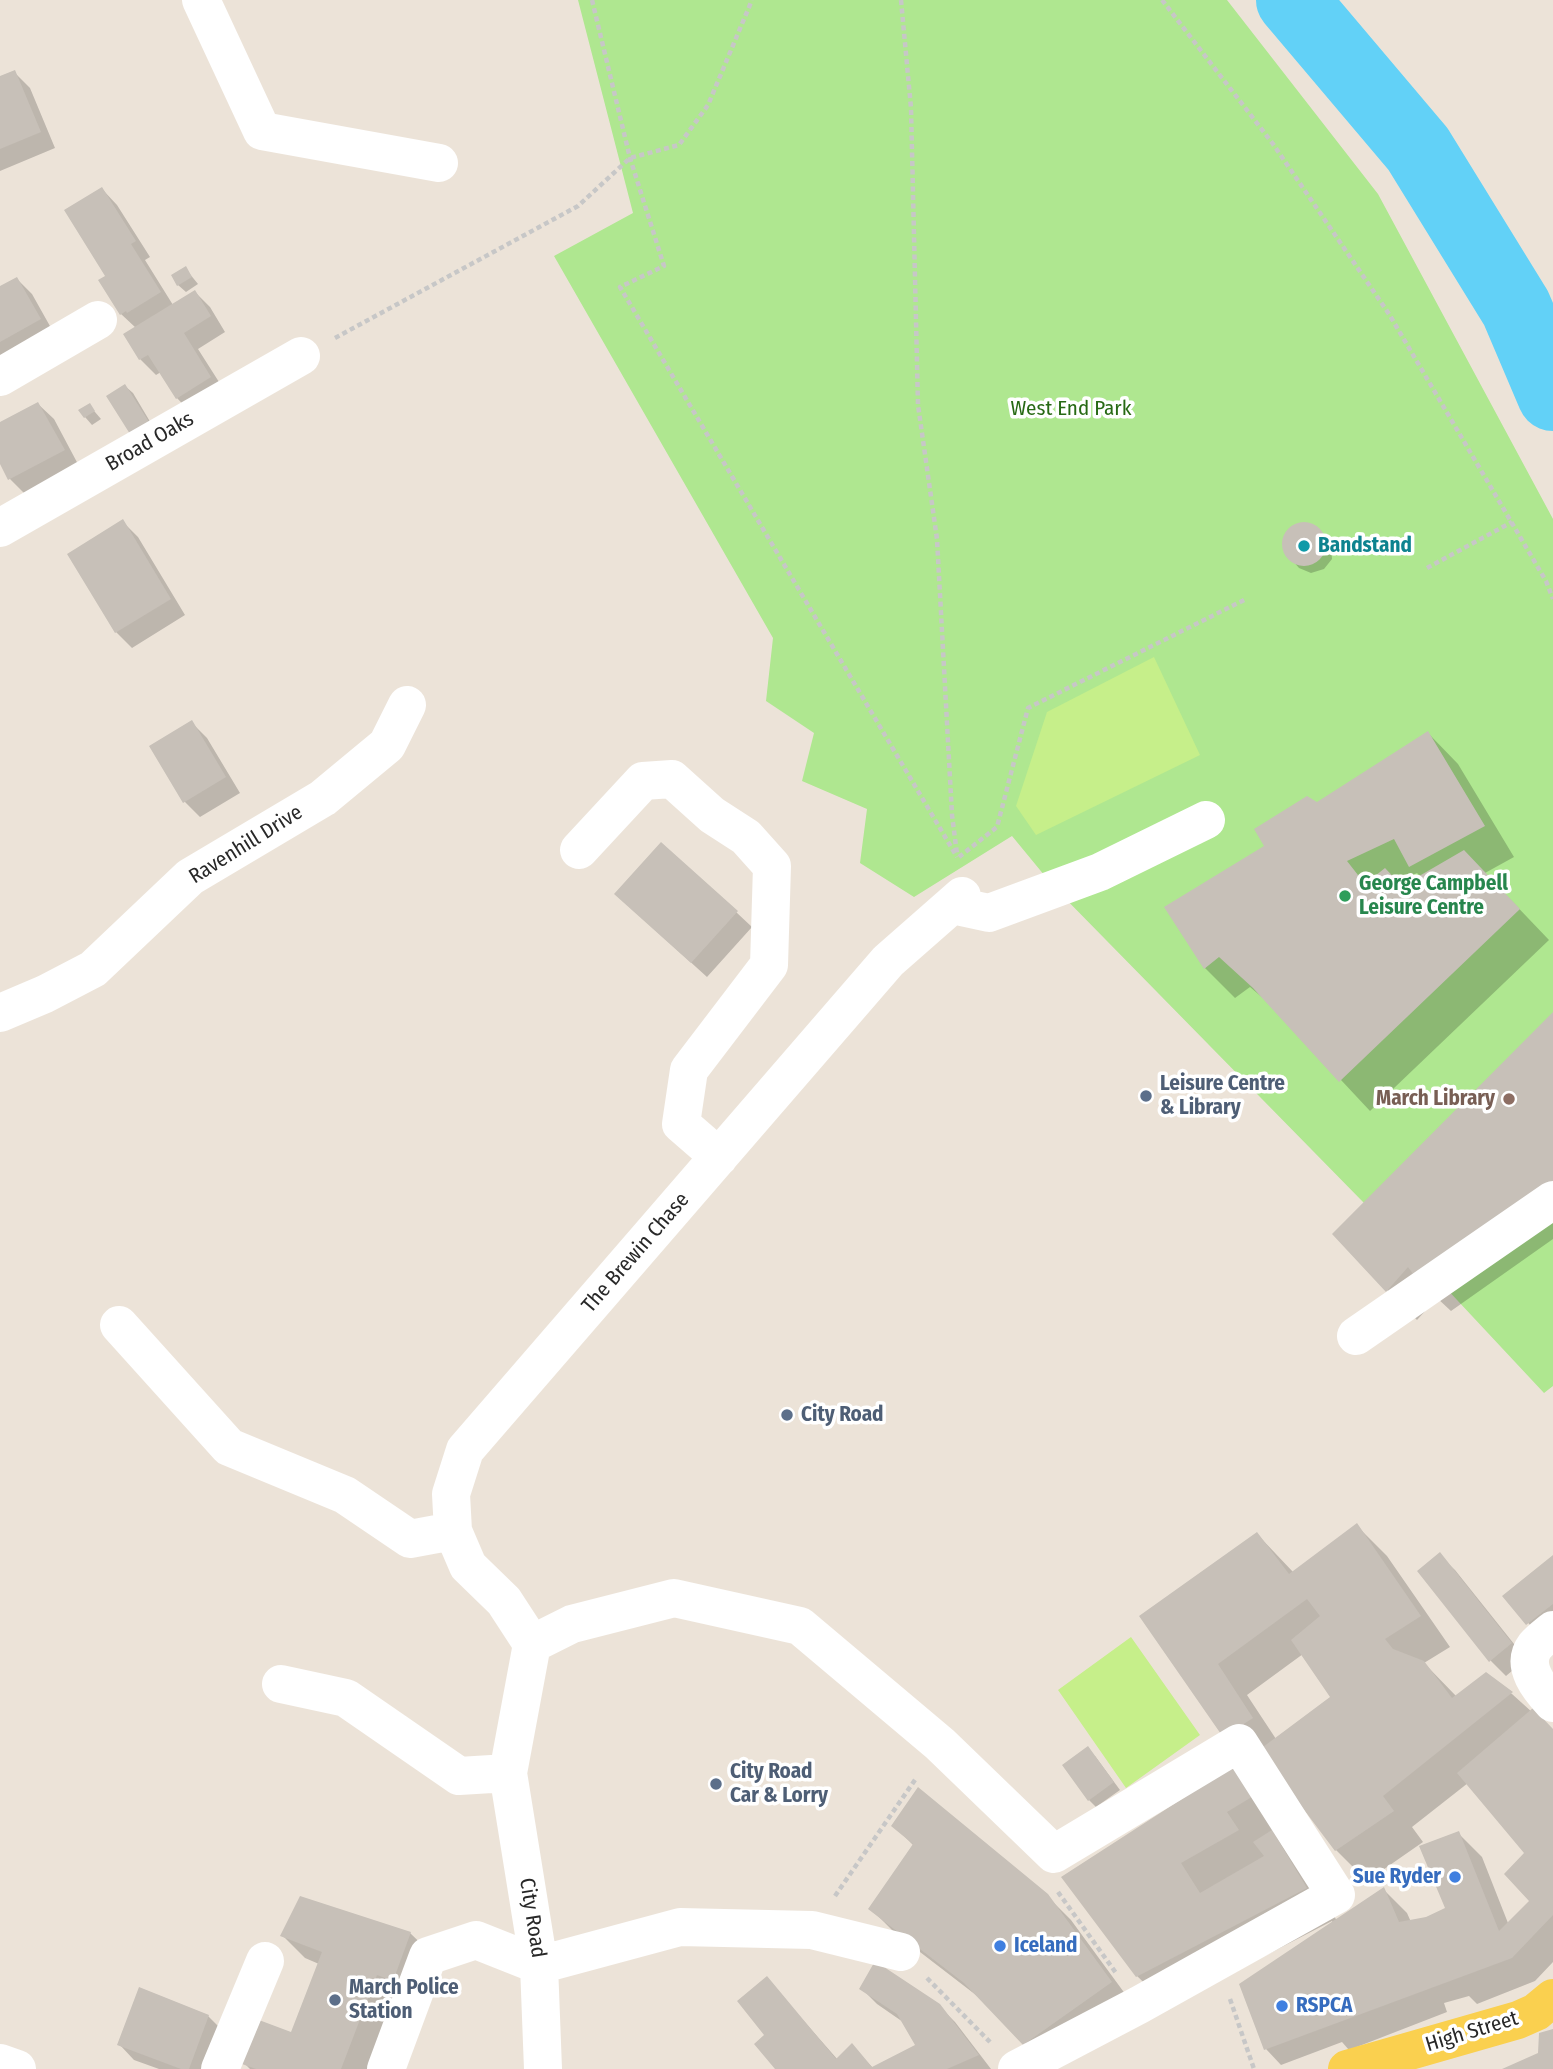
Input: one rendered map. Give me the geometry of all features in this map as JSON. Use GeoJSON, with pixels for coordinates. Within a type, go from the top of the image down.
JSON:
{"type":"FeatureCollection","features":[{"type":"Feature","properties":{"kind":"main road","name":"High Street"},"geometry":{"type":"LineString","coordinates":[[1347,2069],[1518,2020],[1536,2012],[1553,1998]]}},
{"type":"Feature","properties":{"kind":"street"},"geometry":{"type":"LineString","coordinates":[[201,0],[262,131],[439,163]]}},
{"type":"Feature","properties":{"kind":"street"},"geometry":{"type":"LineString","coordinates":[[0,377],[98,320]]}},
{"type":"Feature","properties":{"kind":"street","name":"Broad Oaks"},"geometry":{"type":"LineString","coordinates":[[0,527],[301,356]]}},
{"type":"Feature","properties":{"kind":"street","name":"Ravenhill Drive"},"geometry":{"type":"LineString","coordinates":[[0,1013],[46,994],[93,969],[190,877],[323,798],[387,745],[407,705]]}},
{"type":"Feature","properties":{"kind":"street"},"geometry":{"type":"LineString","coordinates":[[579,850],[643,781],[673,779],[712,815],[746,836],[772,866],[769,965],[689,1070],[681,1124],[719,1157]]}},
{"type":"Feature","properties":{"kind":"street"},"geometry":{"type":"LineString","coordinates":[[954,889],[989,913],[1100,872],[1206,820]]}},
{"type":"Feature","properties":{"kind":"street","name":"The Brewin Chase"},"geometry":{"type":"LineString","coordinates":[[532,1644],[504,1601],[468,1566],[453,1531],[451,1494],[465,1450],[888,961],[954,889]]}},
{"type":"Feature","properties":{"kind":"street"},"geometry":{"type":"LineString","coordinates":[[1356,1336],[1553,1200]]}},
{"type":"Feature","properties":{"kind":"street"},"geometry":{"type":"LineString","coordinates":[[119,1325],[229,1447],[345,1495],[410,1539],[453,1531]]}},
{"type":"Feature","properties":{"kind":"street"},"geometry":{"type":"LineString","coordinates":[[532,1644],[572,1624],[674,1598],[800,1626],[940,1744],[1054,1854],[1239,1743],[1336,1895],[1139,2005],[1008,2062]]}},
{"type":"Feature","properties":{"kind":"street"},"geometry":{"type":"LineString","coordinates":[[1553,1630],[1533,1648],[1531,1666],[1536,1684],[1553,1703]]}},
{"type":"Feature","properties":{"kind":"street","name":"City Road"},"geometry":{"type":"LineString","coordinates":[[532,1644],[508,1773],[539,1965],[543,2069]]}},
{"type":"Feature","properties":{"kind":"street"},"geometry":{"type":"LineString","coordinates":[[281,1684],[346,1698],[459,1776],[508,1773]]}},
{"type":"Feature","properties":{"kind":"street"},"geometry":{"type":"LineString","coordinates":[[386,2069],[428,1956],[476,1940],[539,1965],[680,1927],[812,1930],[901,1952]]}},
{"type":"Feature","properties":{"kind":"street"},"geometry":{"type":"LineString","coordinates":[[220,2069],[265,1961]]}},
{"type":"Feature","properties":{"kind":"street"},"geometry":{"type":"LineString","coordinates":[[0,2063],[17,2069]]}},
{"type":"Feature","properties":{"kind":"path"},"geometry":{"type":"LineString","coordinates":[[592,0],[630,158],[664,266],[620,288],[957,858]]}},
{"type":"Feature","properties":{"kind":"path"},"geometry":{"type":"LineString","coordinates":[[301,356],[578,206],[630,158],[679,145],[708,105],[752,0]]}},
{"type":"Feature","properties":{"kind":"path"},"geometry":{"type":"LineString","coordinates":[[901,0],[911,108],[918,405],[937,539],[952,815],[957,858],[954,889]]}},
{"type":"Feature","properties":{"kind":"path"},"geometry":{"type":"LineString","coordinates":[[1162,0],[1273,144],[1389,314],[1546,581],[1553,599]]}},
{"type":"Feature","properties":{"kind":"path"},"geometry":{"type":"LineString","coordinates":[[1427,568],[1512,522]]}},
{"type":"Feature","properties":{"kind":"path"},"geometry":{"type":"LineString","coordinates":[[957,858],[998,827],[1028,708],[1246,600]]}},
{"type":"Feature","properties":{"kind":"path"},"geometry":{"type":"LineString","coordinates":[[812,1930],[940,1744]]}},
{"type":"Feature","properties":{"kind":"path"},"geometry":{"type":"LineString","coordinates":[[1054,1854],[1050,1881],[1139,2005]]}},
{"type":"Feature","properties":{"kind":"path"},"geometry":{"type":"LineString","coordinates":[[901,1952],[1008,2062]]}},
{"type":"Feature","properties":{"kind":"path"},"geometry":{"type":"LineString","coordinates":[[1217,1962],[1254,2069]]}},
{"type":"Feature","properties":{"kind":"green space","name":"West End Park"},"geometry":{"type":"Polygon","coordinates":[[[578,0],[1227,0],[1378,194],[1553,519],[1553,1386],[1544,1393],[1415,1255],[1054,887],[1012,836],[914,897],[860,863],[867,809],[802,781],[814,733],[766,701],[773,638],[554,256],[633,213],[578,0]]]}},
{"type":"Feature","properties":{"kind":"green space"},"geometry":{"type":"Polygon","coordinates":[[[1154,657],[1200,755],[1036,835],[1016,806],[1047,712],[1154,657]]]}},
{"type":"Feature","properties":{"kind":"green space"},"geometry":{"type":"Polygon","coordinates":[[[1131,1637],[1200,1735],[1126,1788],[1058,1690],[1131,1637]]]}},
{"type":"Feature","properties":{"kind":"building"},"geometry":{"type":"Polygon","coordinates":[[[15,70],[41,132],[0,149],[0,76],[15,70]]]}},
{"type":"Feature","properties":{"kind":"building"},"geometry":{"type":"Polygon","coordinates":[[[102,187],[136,241],[131,244],[161,292],[120,315],[98,280],[105,276],[64,210],[102,187]]]}},
{"type":"Feature","properties":{"kind":"building"},"geometry":{"type":"Polygon","coordinates":[[[186,266],[192,277],[177,286],[171,275],[186,266]]]}},
{"type":"Feature","properties":{"kind":"building"},"geometry":{"type":"Polygon","coordinates":[[[17,277],[41,319],[0,342],[0,286],[17,277]]]}},
{"type":"Feature","properties":{"kind":"building"},"geometry":{"type":"Polygon","coordinates":[[[195,290],[211,316],[184,333],[211,377],[176,399],[148,355],[139,360],[123,334],[195,290]]]}},
{"type":"Feature","properties":{"kind":"building"},"geometry":{"type":"Polygon","coordinates":[[[125,384],[149,422],[130,434],[106,396],[125,384]]]}},
{"type":"Feature","properties":{"kind":"building"},"geometry":{"type":"Polygon","coordinates":[[[38,402],[65,450],[8,480],[0,464],[0,422],[38,402]]]}},
{"type":"Feature","properties":{"kind":"building"},"geometry":{"type":"Polygon","coordinates":[[[90,403],[95,411],[84,418],[78,410],[90,403]]]}},
{"type":"Feature","properties":{"kind":"building"},"geometry":{"type":"Polygon","coordinates":[[[123,519],[171,599],[115,633],[67,554],[123,519]]]}},
{"type":"Feature","properties":{"kind":"building","name":"Bandstand"},"geometry":{"type":"Polygon","coordinates":[[[1304,522],[1319,529],[1326,544],[1319,559],[1304,566],[1289,559],[1282,544],[1289,529],[1304,522]]]}},
{"type":"Feature","properties":{"kind":"building"},"geometry":{"type":"Polygon","coordinates":[[[192,720],[226,777],[183,803],[149,746],[192,720]]]}},
{"type":"Feature","properties":{"kind":"building","name":"George Campbell Leisure Centre"},"geometry":{"type":"Polygon","coordinates":[[[1428,731],[1485,826],[1409,867],[1394,839],[1347,861],[1365,884],[1385,868],[1402,886],[1464,850],[1520,909],[1339,1082],[1253,988],[1219,957],[1204,969],[1164,907],[1264,846],[1254,829],[1307,796],[1317,802],[1428,731]]]}},
{"type":"Feature","properties":{"kind":"building"},"geometry":{"type":"Polygon","coordinates":[[[661,842],[738,911],[691,963],[614,894],[661,842]]]}},
{"type":"Feature","properties":{"kind":"building","name":"March Library"},"geometry":{"type":"Polygon","coordinates":[[[1553,1012],[1553,1187],[1419,1282],[1408,1267],[1386,1292],[1332,1234],[1553,1012]]]}},
{"type":"Feature","properties":{"kind":"building"},"geometry":{"type":"Polygon","coordinates":[[[1357,1523],[1421,1616],[1385,1639],[1393,1649],[1424,1661],[1452,1698],[1486,1672],[1513,1692],[1383,1796],[1394,1811],[1335,1851],[1259,1750],[1330,1697],[1291,1640],[1320,1616],[1307,1599],[1218,1664],[1253,1718],[1223,1737],[1139,1616],[1257,1532],[1289,1574],[1357,1523]]]}},
{"type":"Feature","properties":{"kind":"building"},"geometry":{"type":"Polygon","coordinates":[[[1440,1552],[1512,1643],[1489,1662],[1417,1571],[1440,1552]]]}},
{"type":"Feature","properties":{"kind":"building"},"geometry":{"type":"Polygon","coordinates":[[[1553,1555],[1553,1604],[1526,1625],[1502,1596],[1553,1555]]]}},
{"type":"Feature","properties":{"kind":"building"},"geometry":{"type":"Polygon","coordinates":[[[1533,1708],[1553,1729],[1553,1915],[1512,1958],[1264,2050],[1239,1984],[1384,1887],[1399,1922],[1426,1917],[1445,1908],[1419,1846],[1459,1831],[1499,1931],[1529,1901],[1504,1874],[1524,1853],[1457,1773],[1533,1708]]]}},
{"type":"Feature","properties":{"kind":"building"},"geometry":{"type":"Polygon","coordinates":[[[1088,1746],[1114,1782],[1088,1801],[1062,1765],[1088,1746]]]}},
{"type":"Feature","properties":{"kind":"building"},"geometry":{"type":"Polygon","coordinates":[[[1236,1764],[1255,1795],[1227,1812],[1239,1830],[1181,1863],[1200,1893],[1264,1856],[1253,1842],[1272,1830],[1307,1888],[1136,1977],[1061,1877],[1236,1764]]]}},
{"type":"Feature","properties":{"kind":"building","name":"Iceland"},"geometry":{"type":"Polygon","coordinates":[[[918,1787],[1048,1894],[1112,1982],[1023,2045],[964,1983],[868,1909],[913,1844],[891,1826],[918,1787]]]}},
{"type":"Feature","properties":{"kind":"building","name":"March Police Station"},"geometry":{"type":"Polygon","coordinates":[[[300,1896],[411,1932],[393,1981],[377,1975],[341,2069],[256,2069],[242,2064],[259,2020],[291,2032],[322,1952],[280,1936],[300,1896]]]}},
{"type":"Feature","properties":{"kind":"building"},"geometry":{"type":"Polygon","coordinates":[[[875,1961],[940,2004],[979,2055],[947,2069],[775,2069],[754,2044],[764,2035],[737,2001],[767,1976],[836,2059],[852,2043],[872,2067],[915,2045],[897,2014],[859,1989],[875,1961]]]}},
{"type":"Feature","properties":{"kind":"building"},"geometry":{"type":"Polygon","coordinates":[[[139,1987],[209,2015],[189,2069],[181,2069],[117,2045],[139,1987]]]}},
{"type":"Feature","properties":{"kind":"building"},"geometry":{"type":"Polygon","coordinates":[[[1553,2029],[1553,2069],[1502,2069],[1538,2053],[1539,2033],[1553,2029]]]}},
{"type":"Feature","properties":{"kind":"waterway"},"geometry":{"type":"LineString","coordinates":[[1292,0],[1418,149],[1516,308],[1553,395]]}},
{"type":"Feature","properties":{"kind":"place","name":"Bandstand"},"geometry":{"type":"Point","coordinates":[1304,546]}},
{"type":"Feature","properties":{"kind":"place","name":"George Campbell Leisure Centre"},"geometry":{"type":"Point","coordinates":[1345,896]}},
{"type":"Feature","properties":{"kind":"place","name":"Leisure Centre & Library"},"geometry":{"type":"Point","coordinates":[1146,1096]}},
{"type":"Feature","properties":{"kind":"place","name":"March Library"},"geometry":{"type":"Point","coordinates":[1509,1099]}},
{"type":"Feature","properties":{"kind":"place","name":"City Road"},"geometry":{"type":"Point","coordinates":[787,1415]}},
{"type":"Feature","properties":{"kind":"place","name":"City Road Car & Lorry"},"geometry":{"type":"Point","coordinates":[716,1784]}},
{"type":"Feature","properties":{"kind":"place","name":"Sue Ryder"},"geometry":{"type":"Point","coordinates":[1455,1877]}},
{"type":"Feature","properties":{"kind":"place","name":"Iceland"},"geometry":{"type":"Point","coordinates":[1000,1946]}},
{"type":"Feature","properties":{"kind":"place","name":"March Police Station"},"geometry":{"type":"Point","coordinates":[335,2000]}},
{"type":"Feature","properties":{"kind":"place","name":"RSPCA"},"geometry":{"type":"Point","coordinates":[1282,2006]}}]}
